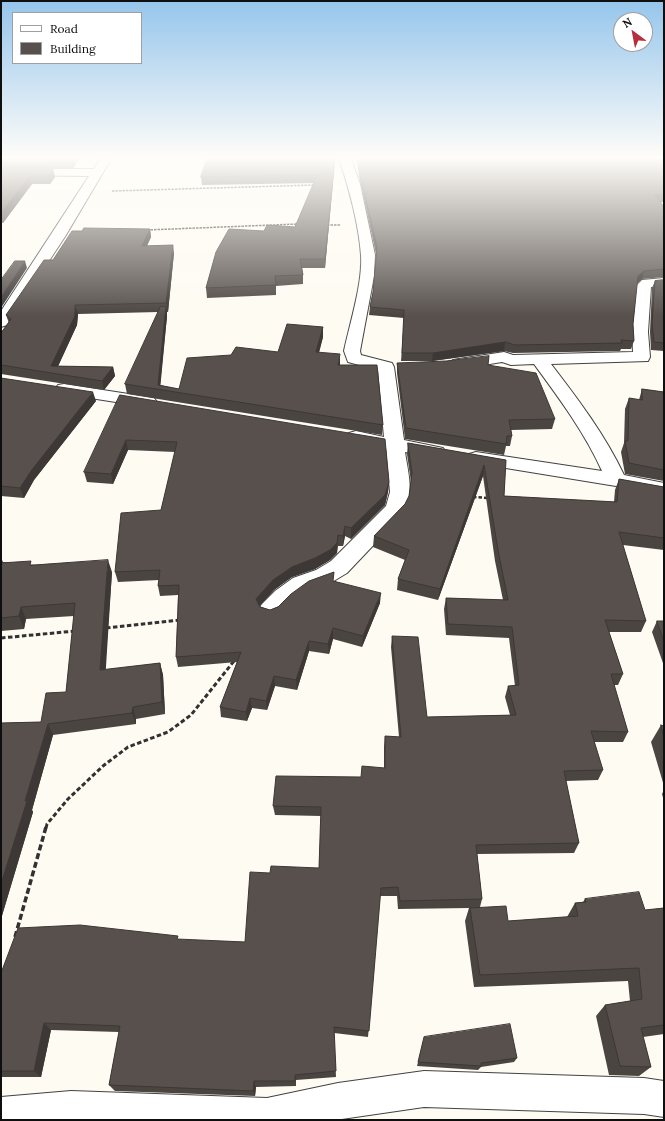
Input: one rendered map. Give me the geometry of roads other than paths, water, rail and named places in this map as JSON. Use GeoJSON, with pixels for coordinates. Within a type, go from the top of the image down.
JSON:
{"type":"FeatureCollection","features":[{"type":"Feature","properties":{"kind":"street"},"geometry":{"type":"LineString","coordinates":[[1,322],[73,211]]}},
{"type":"Feature","properties":{"kind":"street"},"geometry":{"type":"LineString","coordinates":[[360,211],[368,255],[367,276],[352,350],[354,358],[364,362],[406,368]]}},
{"type":"Feature","properties":{"kind":"street"},"geometry":{"type":"LineString","coordinates":[[446,366],[504,357],[511,360],[642,357],[640,332],[644,285],[648,282],[664,282]]}},
{"type":"Feature","properties":{"kind":"street"},"geometry":{"type":"LineString","coordinates":[[539,359],[575,407],[606,458],[616,480]]}},
{"type":"Feature","properties":{"kind":"street"},"geometry":{"type":"LineString","coordinates":[[270,610],[283,597],[300,584],[339,567],[396,509],[400,492],[396,445],[386,366]]}},
{"type":"Feature","properties":{"kind":"street"},"geometry":{"type":"LineString","coordinates":[[48,387],[164,404]]}},
{"type":"Feature","properties":{"kind":"street"},"geometry":{"type":"LineString","coordinates":[[338,434],[396,445],[616,480],[664,490]]}},
{"type":"Feature","properties":{"kind":"street"},"geometry":{"type":"LineString","coordinates":[[1,1115],[71,1109],[267,1116],[338,1101],[424,1089],[644,1096],[664,1099]]}}]}
